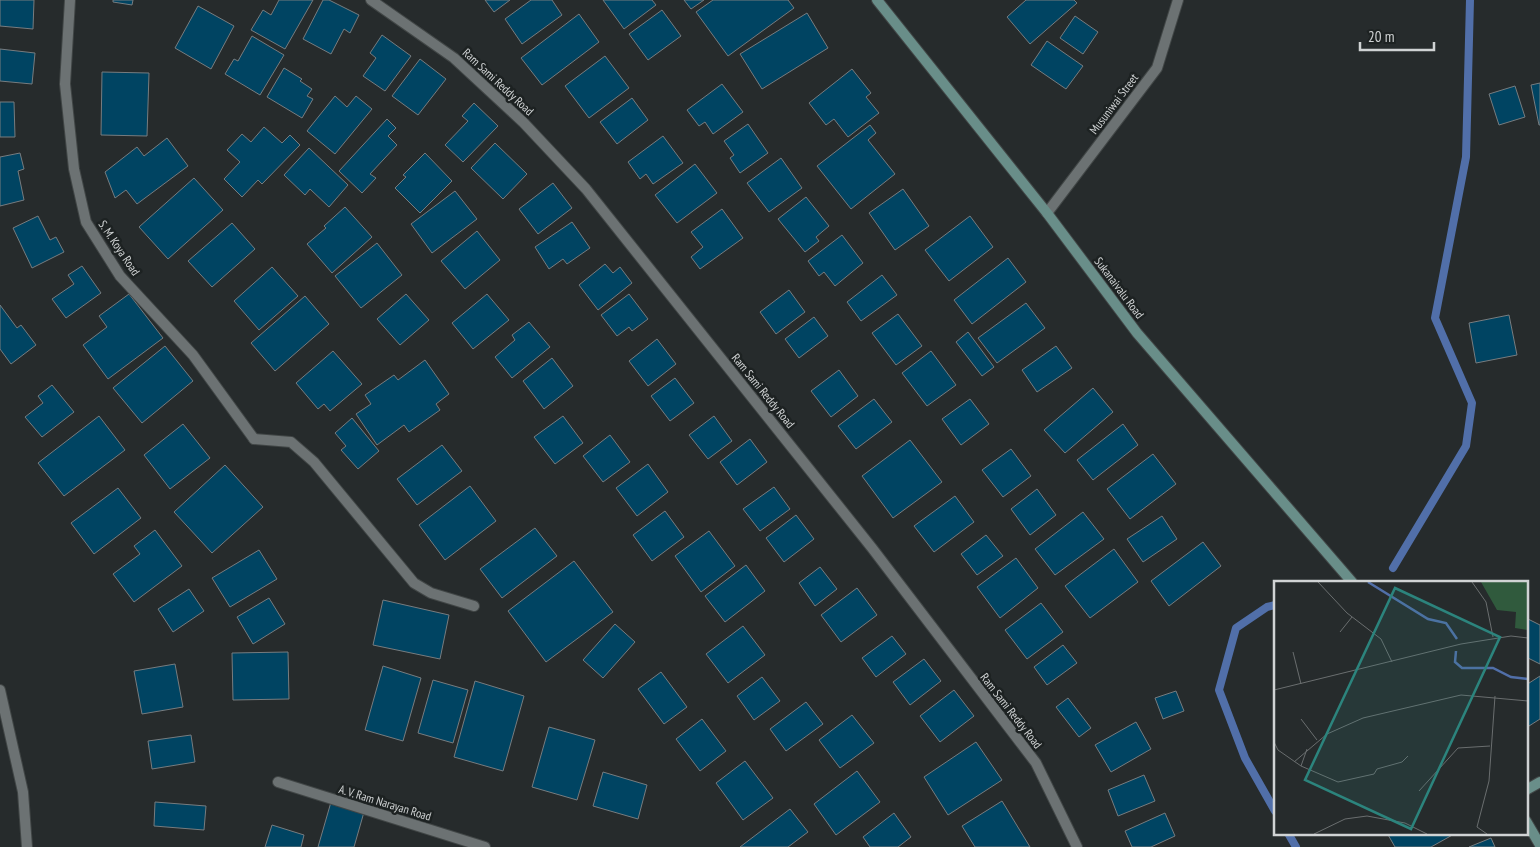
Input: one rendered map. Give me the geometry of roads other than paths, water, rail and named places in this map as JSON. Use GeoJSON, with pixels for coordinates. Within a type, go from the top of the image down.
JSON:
{"type":"FeatureCollection","features":[{"type":"Feature","properties":{"kind":"main road","name":"Sukanaivalu Road"},"geometry":{"type":"LineString","coordinates":[[877,0],[1047,213],[1137,333],[1351,581]]}},
{"type":"Feature","properties":{"kind":"main road"},"geometry":{"type":"LineString","coordinates":[[1528,789],[1540,782]]}},
{"type":"Feature","properties":{"kind":"main road"},"geometry":{"type":"LineString","coordinates":[[1528,824],[1540,845]]}},
{"type":"Feature","properties":{"kind":"street","name":"S. M. Koya Road"},"geometry":{"type":"LineString","coordinates":[[70,0],[65,84],[74,169],[86,222],[120,276],[193,355],[254,439],[292,442],[314,462],[414,582],[431,593],[474,606]]}},
{"type":"Feature","properties":{"kind":"street","name":"Ram Sami Reddy Road"},"geometry":{"type":"LineString","coordinates":[[371,0],[454,58],[524,122],[586,189],[872,548],[1036,763],[1077,847]]}},
{"type":"Feature","properties":{"kind":"street","name":"Musuniwai Street"},"geometry":{"type":"LineString","coordinates":[[1047,213],[1157,68],[1178,0]]}},
{"type":"Feature","properties":{"kind":"street"},"geometry":{"type":"LineString","coordinates":[[0,690],[23,792],[27,847]]}},
{"type":"Feature","properties":{"kind":"street","name":"A. V. Ram Narayan Road"},"geometry":{"type":"LineString","coordinates":[[278,782],[485,847]]}},
{"type":"Feature","properties":{"kind":"waterway"},"geometry":{"type":"LineString","coordinates":[[1393,568],[1466,446],[1472,403],[1435,318],[1466,157],[1470,0]]}},
{"type":"Feature","properties":{"kind":"waterway"},"geometry":{"type":"LineString","coordinates":[[1274,605],[1267,607],[1236,628],[1219,690],[1245,758],[1274,809]]}},
{"type":"Feature","properties":{"kind":"waterway"},"geometry":{"type":"LineString","coordinates":[[1289,834],[1296,847]]}}]}
